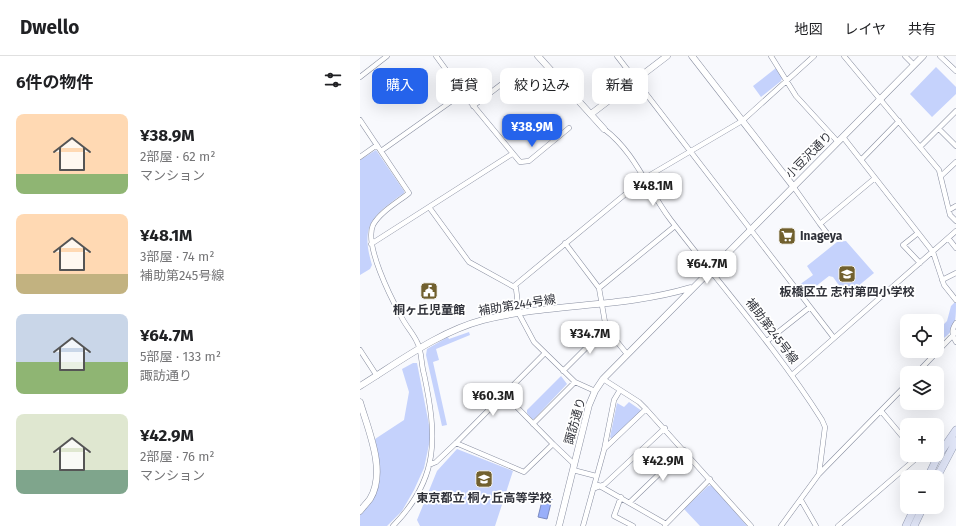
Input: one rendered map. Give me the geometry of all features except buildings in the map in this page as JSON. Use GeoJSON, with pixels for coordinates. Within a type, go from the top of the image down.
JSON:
{"type":"FeatureCollection","features":[{"type":"Feature","properties":{"kind":"main road"},"geometry":{"type":"LineString","coordinates":[[944,447],[956,430]]}},
{"type":"Feature","properties":{"kind":"main road"},"geometry":{"type":"LineString","coordinates":[[941,470],[956,442]]}},
{"type":"Feature","properties":{"kind":"main road"},"geometry":{"type":"LineString","coordinates":[[906,526],[912,514]]}},
{"type":"Feature","properties":{"kind":"main road"},"geometry":{"type":"LineString","coordinates":[[914,526],[920,514]]}},
{"type":"Feature","properties":{"kind":"street"},"geometry":{"type":"LineString","coordinates":[[360,77],[387,56]]}},
{"type":"Feature","properties":{"kind":"street"},"geometry":{"type":"LineString","coordinates":[[436,56],[444,68]]}},
{"type":"Feature","properties":{"kind":"street","name":"補助第245号線"},"geometry":{"type":"LineString","coordinates":[[538,56],[604,129],[613,136],[645,178],[675,226],[767,341],[792,375],[825,427],[819,474],[781,526]]}},
{"type":"Feature","properties":{"kind":"street"},"geometry":{"type":"LineString","coordinates":[[617,56],[626,68]]}},
{"type":"Feature","properties":{"kind":"street"},"geometry":{"type":"LineString","coordinates":[[648,70],[667,56]]}},
{"type":"Feature","properties":{"kind":"street"},"geometry":{"type":"LineString","coordinates":[[692,56],[793,186],[830,237]]}},
{"type":"Feature","properties":{"kind":"street"},"geometry":{"type":"LineString","coordinates":[[772,56],[796,96],[861,160],[933,252],[942,280],[956,300]]}},
{"type":"Feature","properties":{"kind":"street"},"geometry":{"type":"LineString","coordinates":[[514,286],[645,178],[742,121],[814,56]]}},
{"type":"Feature","properties":{"kind":"street"},"geometry":{"type":"LineString","coordinates":[[844,56],[940,170],[950,215],[956,220]]}},
{"type":"Feature","properties":{"kind":"street"},"geometry":{"type":"LineString","coordinates":[[905,56],[914,65]]}},
{"type":"Feature","properties":{"kind":"street","name":"小豆沢通り"},"geometry":{"type":"LineString","coordinates":[[710,270],[923,56]]}},
{"type":"Feature","properties":{"kind":"street"},"geometry":{"type":"LineString","coordinates":[[940,56],[956,71]]}},
{"type":"Feature","properties":{"kind":"street"},"geometry":{"type":"LineString","coordinates":[[500,85],[473,106],[520,162],[529,161],[568,128]]}},
{"type":"Feature","properties":{"kind":"street"},"geometry":{"type":"LineString","coordinates":[[648,98],[834,338]]}},
{"type":"Feature","properties":{"kind":"street"},"geometry":{"type":"LineString","coordinates":[[381,151],[447,104]]}},
{"type":"Feature","properties":{"kind":"street"},"geometry":{"type":"LineString","coordinates":[[591,114],[604,104]]}},
{"type":"Feature","properties":{"kind":"street"},"geometry":{"type":"LineString","coordinates":[[920,147],[956,111]]}},
{"type":"Feature","properties":{"kind":"street"},"geometry":{"type":"LineString","coordinates":[[360,120],[409,193],[376,221],[372,230],[372,244],[378,266],[401,318],[418,343],[432,416],[433,435],[429,465],[416,497],[393,526]]}},
{"type":"Feature","properties":{"kind":"street"},"geometry":{"type":"LineString","coordinates":[[861,160],[899,121]]}},
{"type":"Feature","properties":{"kind":"street"},"geometry":{"type":"LineString","coordinates":[[939,128],[956,146]]}},
{"type":"Feature","properties":{"kind":"street"},"geometry":{"type":"LineString","coordinates":[[360,157],[377,145]]}},
{"type":"Feature","properties":{"kind":"street"},"geometry":{"type":"LineString","coordinates":[[372,244],[512,154]]}},
{"type":"Feature","properties":{"kind":"street"},"geometry":{"type":"LineString","coordinates":[[941,176],[956,162]]}},
{"type":"Feature","properties":{"kind":"street"},"geometry":{"type":"LineString","coordinates":[[820,224],[875,178]]}},
{"type":"Feature","properties":{"kind":"street"},"geometry":{"type":"LineString","coordinates":[[949,210],[956,206]]}},
{"type":"Feature","properties":{"kind":"street"},"geometry":{"type":"LineString","coordinates":[[429,207],[469,262],[516,288],[519,314],[534,342],[575,382],[595,391]]}},
{"type":"Feature","properties":{"kind":"street"},"geometry":{"type":"LineString","coordinates":[[599,288],[675,226]]}},
{"type":"Feature","properties":{"kind":"street"},"geometry":{"type":"LineString","coordinates":[[792,375],[956,231]]}},
{"type":"Feature","properties":{"kind":"street"},"geometry":{"type":"LineString","coordinates":[[918,233],[904,245],[920,263]]}},
{"type":"Feature","properties":{"kind":"street"},"geometry":{"type":"LineString","coordinates":[[948,238],[956,248]]}},
{"type":"Feature","properties":{"kind":"street"},"geometry":{"type":"LineString","coordinates":[[565,243],[599,288],[606,328],[627,354]]}},
{"type":"Feature","properties":{"kind":"street","name":"諏訪通り"},"geometry":{"type":"LineString","coordinates":[[562,525],[589,405],[595,391],[603,379],[710,270]]}},
{"type":"Feature","properties":{"kind":"street"},"geometry":{"type":"LineString","coordinates":[[942,280],[956,273]]}},
{"type":"Feature","properties":{"kind":"street","name":"補助第244号線"},"geometry":{"type":"LineString","coordinates":[[360,386],[430,342],[468,325],[519,314],[661,296],[692,288]]}},
{"type":"Feature","properties":{"kind":"street"},"geometry":{"type":"LineString","coordinates":[[767,341],[810,307]]}},
{"type":"Feature","properties":{"kind":"street"},"geometry":{"type":"LineString","coordinates":[[956,323],[953,327],[956,342]]}},
{"type":"Feature","properties":{"kind":"street"},"geometry":{"type":"LineString","coordinates":[[563,371],[606,328]]}},
{"type":"Feature","properties":{"kind":"street"},"geometry":{"type":"LineString","coordinates":[[924,366],[954,334]]}},
{"type":"Feature","properties":{"kind":"street"},"geometry":{"type":"LineString","coordinates":[[360,350],[377,376]]}},
{"type":"Feature","properties":{"kind":"street"},"geometry":{"type":"LineString","coordinates":[[429,465],[436,462],[456,443],[545,353]]}},
{"type":"Feature","properties":{"kind":"street"},"geometry":{"type":"LineString","coordinates":[[603,379],[639,402],[665,428],[752,526]]}},
{"type":"Feature","properties":{"kind":"street"},"geometry":{"type":"LineString","coordinates":[[533,424],[575,382]]}},
{"type":"Feature","properties":{"kind":"street"},"geometry":{"type":"LineString","coordinates":[[583,526],[596,486],[596,476],[604,450],[614,400],[620,390]]}},
{"type":"Feature","properties":{"kind":"street"},"geometry":{"type":"LineString","coordinates":[[819,474],[900,391]]}},
{"type":"Feature","properties":{"kind":"street"},"geometry":{"type":"LineString","coordinates":[[504,394],[574,467],[596,476]]}},
{"type":"Feature","properties":{"kind":"street"},"geometry":{"type":"LineString","coordinates":[[360,402],[375,457],[377,474],[370,498],[360,511]]}},
{"type":"Feature","properties":{"kind":"street"},"geometry":{"type":"LineString","coordinates":[[604,450],[646,409]]}},
{"type":"Feature","properties":{"kind":"street"},"geometry":{"type":"LineString","coordinates":[[881,411],[900,434]]}},
{"type":"Feature","properties":{"kind":"street"},"geometry":{"type":"LineString","coordinates":[[596,486],[605,484],[665,428]]}},
{"type":"Feature","properties":{"kind":"street"},"geometry":{"type":"LineString","coordinates":[[456,443],[524,472],[553,444]]}},
{"type":"Feature","properties":{"kind":"street"},"geometry":{"type":"LineString","coordinates":[[630,502],[684,450]]}},
{"type":"Feature","properties":{"kind":"street"},"geometry":{"type":"LineString","coordinates":[[838,526],[910,462]]}},
{"type":"Feature","properties":{"kind":"street"},"geometry":{"type":"LineString","coordinates":[[596,486],[630,502],[665,525],[710,479]]}},
{"type":"Feature","properties":{"kind":"street"},"geometry":{"type":"LineString","coordinates":[[621,497],[614,516],[633,526]]}},
{"type":"Feature","properties":{"kind":"street"},"geometry":{"type":"LineString","coordinates":[[800,500],[816,526]]}},
{"type":"Feature","properties":{"kind":"street"},"geometry":{"type":"LineString","coordinates":[[398,521],[401,526]]}},
{"type":"Feature","properties":{"kind":"shaded area"},"geometry":{"type":"Polygon","coordinates":[[[936,67],[956,87],[956,94],[932,117],[910,94],[936,67]]]}},
{"type":"Feature","properties":{"kind":"shaded area"},"geometry":{"type":"Polygon","coordinates":[[[776,68],[782,78],[781,81],[761,97],[753,86],[776,68]]]}},
{"type":"Feature","properties":{"kind":"shaded area"},"geometry":{"type":"Polygon","coordinates":[[[376,150],[404,193],[384,208],[372,223],[368,231],[367,240],[372,265],[370,269],[360,275],[360,160],[376,150]]]}},
{"type":"Feature","properties":{"kind":"shaded area"},"geometry":{"type":"Polygon","coordinates":[[[846,241],[874,273],[852,291],[843,291],[833,277],[829,276],[806,294],[799,285],[813,275],[807,266],[837,242],[846,241]]]}},
{"type":"Feature","properties":{"kind":"shaded area"},"geometry":{"type":"Polygon","coordinates":[[[956,301],[954,324],[950,333],[944,338],[944,324],[947,321],[951,306],[956,301]]]}},
{"type":"Feature","properties":{"kind":"shaded area"},"geometry":{"type":"Polygon","coordinates":[[[469,332],[470,335],[436,349],[439,360],[433,362],[447,425],[442,426],[426,355],[427,349],[448,337],[449,339],[469,332]]]}},
{"type":"Feature","properties":{"kind":"shaded area"},"geometry":{"type":"Polygon","coordinates":[[[413,363],[417,363],[431,435],[424,468],[402,511],[387,526],[360,526],[360,515],[374,497],[379,480],[379,461],[375,439],[404,420],[409,392],[402,369],[413,363]]]}},
{"type":"Feature","properties":{"kind":"shaded area"},"geometry":{"type":"Polygon","coordinates":[[[561,376],[567,384],[534,419],[532,419],[527,413],[527,410],[561,376]]]}},
{"type":"Feature","properties":{"kind":"shaded area"},"geometry":{"type":"Polygon","coordinates":[[[629,402],[642,411],[612,439],[610,437],[617,403],[624,407],[629,402]]]}},
{"type":"Feature","properties":{"kind":"shaded area","name":"東京都立 桐ヶ丘高等学校"},"geometry":{"type":"Polygon","coordinates":[[[457,449],[513,471],[495,526],[420,526],[417,520],[437,471],[457,449]]]}},
{"type":"Feature","properties":{"kind":"shaded area"},"geometry":{"type":"Polygon","coordinates":[[[712,485],[747,526],[700,526],[684,509],[708,486],[712,485]]]}},
{"type":"Feature","properties":{"kind":"water"},"geometry":{"type":"Polygon","coordinates":[[[543,497],[552,499],[547,519],[538,517],[543,497]]]}},
{"type":"Feature","properties":{"kind":"place","name":"Inageya"},"geometry":{"type":"Point","coordinates":[787,236]}},
{"type":"Feature","properties":{"kind":"place","name":"板橋区立 志村第四小学校"},"geometry":{"type":"Point","coordinates":[847,274]}},
{"type":"Feature","properties":{"kind":"place","name":"桐ヶ丘児童館"},"geometry":{"type":"Point","coordinates":[429,291]}},
{"type":"Feature","properties":{"kind":"place","name":"東京都立 桐ヶ丘高等学校"},"geometry":{"type":"Point","coordinates":[484,479]}}]}
